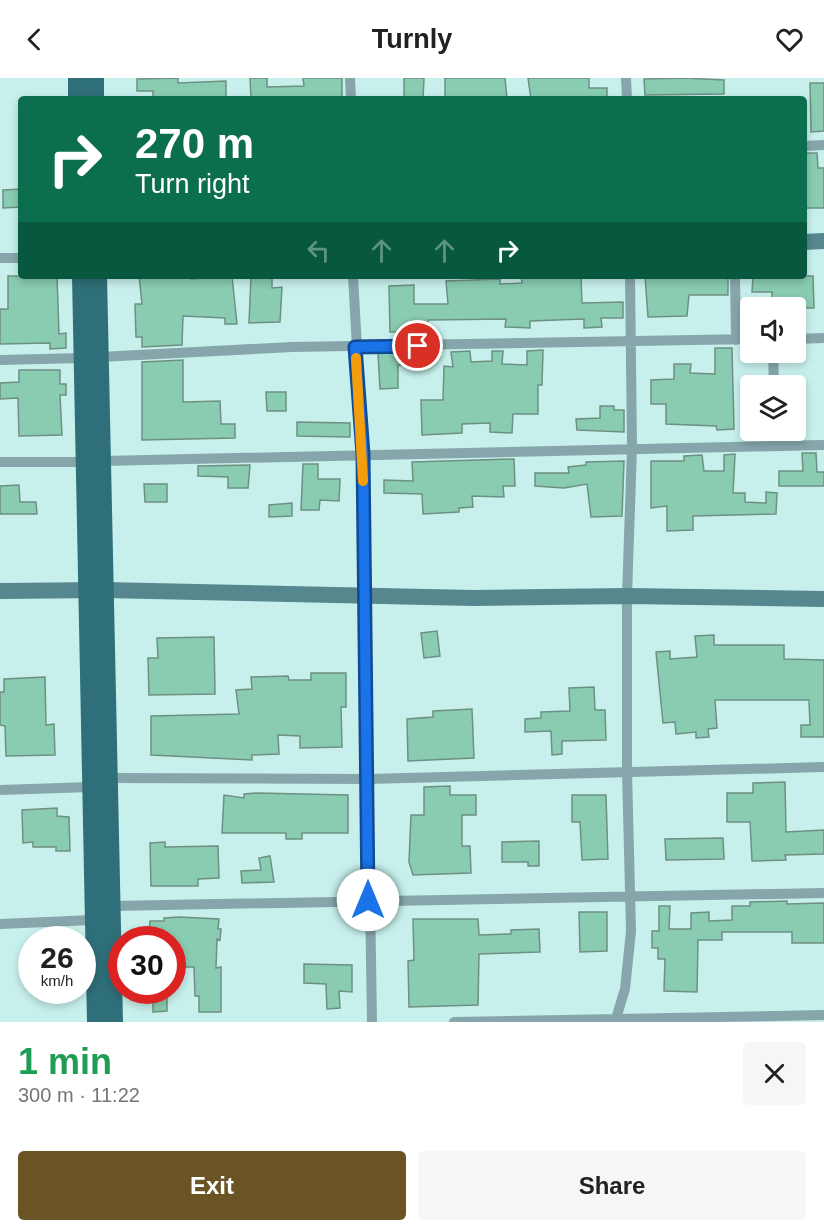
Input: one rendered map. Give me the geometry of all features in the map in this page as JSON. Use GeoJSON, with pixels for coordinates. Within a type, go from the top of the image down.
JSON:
{"type":"FeatureCollection","features":[{"type":"Feature","properties":{"kind":"main road"},"geometry":{"type":"LineString","coordinates":[[77,78],[77,96]]}},
{"type":"Feature","properties":{"kind":"main road"},"geometry":{"type":"LineString","coordinates":[[95,78],[95,96]]}},
{"type":"Feature","properties":{"kind":"main road"},"geometry":{"type":"LineString","coordinates":[[81,279],[92,358]]}},
{"type":"Feature","properties":{"kind":"main road"},"geometry":{"type":"LineString","coordinates":[[96,1022],[91,787],[96,590],[92,358],[98,279]]}},
{"type":"Feature","properties":{"kind":"main road"},"geometry":{"type":"LineString","coordinates":[[96,590],[108,778],[114,1022]]}},
{"type":"Feature","properties":{"kind":"street"},"geometry":{"type":"LineString","coordinates":[[350,78],[351,96]]}},
{"type":"Feature","properties":{"kind":"street"},"geometry":{"type":"LineString","coordinates":[[626,78],[627,96]]}},
{"type":"Feature","properties":{"kind":"street"},"geometry":{"type":"LineString","coordinates":[[807,146],[824,145]]}},
{"type":"Feature","properties":{"kind":"street"},"geometry":{"type":"LineString","coordinates":[[807,242],[824,241]]}},
{"type":"Feature","properties":{"kind":"street"},"geometry":{"type":"LineString","coordinates":[[0,258],[18,258]]}},
{"type":"Feature","properties":{"kind":"street"},"geometry":{"type":"LineString","coordinates":[[353,279],[355,347],[363,454],[363,596],[369,779],[368,900],[372,1022]]}},
{"type":"Feature","properties":{"kind":"street"},"geometry":{"type":"LineString","coordinates":[[616,1020],[630,956],[627,596],[633,448],[630,279]]}},
{"type":"Feature","properties":{"kind":"street"},"geometry":{"type":"LineString","coordinates":[[735,279],[736,340]]}},
{"type":"Feature","properties":{"kind":"street"},"geometry":{"type":"LineString","coordinates":[[806,339],[824,338]]}},
{"type":"Feature","properties":{"kind":"street"},"geometry":{"type":"LineString","coordinates":[[0,360],[92,358],[292,347],[740,340]]}},
{"type":"Feature","properties":{"kind":"street"},"geometry":{"type":"LineString","coordinates":[[775,441],[775,446]]}},
{"type":"Feature","properties":{"kind":"street"},"geometry":{"type":"LineString","coordinates":[[0,462],[824,445]]}},
{"type":"Feature","properties":{"kind":"street"},"geometry":{"type":"LineString","coordinates":[[0,591],[96,590],[473,598],[627,596],[824,599]]}},
{"type":"Feature","properties":{"kind":"street"},"geometry":{"type":"LineString","coordinates":[[108,778],[369,779],[824,767]]}},
{"type":"Feature","properties":{"kind":"street"},"geometry":{"type":"LineString","coordinates":[[0,790],[91,787]]}},
{"type":"Feature","properties":{"kind":"street"},"geometry":{"type":"LineString","coordinates":[[112,906],[824,893]]}},
{"type":"Feature","properties":{"kind":"street"},"geometry":{"type":"LineString","coordinates":[[0,924],[93,920]]}},
{"type":"Feature","properties":{"kind":"street"},"geometry":{"type":"LineString","coordinates":[[454,1022],[824,1015]]}},
{"type":"Feature","properties":{"kind":"building"},"geometry":{"type":"Polygon","coordinates":[[[178,78],[178,83],[226,81],[226,96],[153,96],[153,91],[137,91],[137,79],[178,78]]]}},
{"type":"Feature","properties":{"kind":"building"},"geometry":{"type":"Polygon","coordinates":[[[250,78],[267,78],[267,87],[304,86],[303,78],[342,78],[342,96],[251,96],[250,78]]]}},
{"type":"Feature","properties":{"kind":"building"},"geometry":{"type":"Polygon","coordinates":[[[404,78],[424,78],[423,96],[404,96],[404,78]]]}},
{"type":"Feature","properties":{"kind":"building"},"geometry":{"type":"Polygon","coordinates":[[[445,78],[505,78],[507,96],[445,96],[445,78]]]}},
{"type":"Feature","properties":{"kind":"building"},"geometry":{"type":"Polygon","coordinates":[[[528,78],[589,78],[589,88],[607,88],[607,96],[531,96],[528,78]]]}},
{"type":"Feature","properties":{"kind":"building"},"geometry":{"type":"Polygon","coordinates":[[[644,79],[724,80],[724,94],[645,95],[644,79]]]}},
{"type":"Feature","properties":{"kind":"building"},"geometry":{"type":"Polygon","coordinates":[[[810,83],[824,83],[824,131],[811,132],[810,83]]]}},
{"type":"Feature","properties":{"kind":"building"},"geometry":{"type":"Polygon","coordinates":[[[807,153],[817,153],[818,168],[824,168],[824,208],[807,208],[807,153]]]}},
{"type":"Feature","properties":{"kind":"building"},"geometry":{"type":"Polygon","coordinates":[[[18,189],[18,207],[3,208],[3,190],[18,189]]]}},
{"type":"Feature","properties":{"kind":"building"},"geometry":{"type":"Polygon","coordinates":[[[8,276],[18,276],[18,279],[57,279],[59,334],[66,333],[66,348],[50,349],[50,343],[0,344],[0,309],[8,309],[8,276]]]}},
{"type":"Feature","properties":{"kind":"building"},"geometry":{"type":"Polygon","coordinates":[[[807,276],[813,276],[814,308],[806,308],[806,297],[772,297],[772,292],[752,292],[753,279],[807,279],[807,276]]]}},
{"type":"Feature","properties":{"kind":"building"},"geometry":{"type":"Polygon","coordinates":[[[139,279],[232,279],[237,324],[225,324],[225,318],[183,316],[182,345],[142,347],[142,337],[136,337],[135,304],[142,304],[139,279]]]}},
{"type":"Feature","properties":{"kind":"building"},"geometry":{"type":"Polygon","coordinates":[[[251,279],[272,279],[272,288],[282,287],[280,322],[249,323],[251,279]]]}},
{"type":"Feature","properties":{"kind":"building"},"geometry":{"type":"Polygon","coordinates":[[[500,279],[500,284],[522,283],[521,279],[581,279],[582,303],[623,302],[623,318],[601,318],[602,327],[584,328],[584,319],[530,321],[530,328],[505,327],[506,319],[428,320],[428,331],[390,332],[389,286],[414,285],[414,304],[448,304],[446,281],[500,279]]]}},
{"type":"Feature","properties":{"kind":"building"},"geometry":{"type":"Polygon","coordinates":[[[645,279],[728,279],[728,295],[689,295],[687,316],[648,317],[645,279]]]}},
{"type":"Feature","properties":{"kind":"building"},"geometry":{"type":"Polygon","coordinates":[[[715,348],[732,348],[734,429],[717,430],[716,426],[666,424],[666,404],[651,404],[651,380],[674,379],[674,364],[691,364],[690,373],[715,374],[715,348]]]}},
{"type":"Feature","properties":{"kind":"building"},"geometry":{"type":"Polygon","coordinates":[[[543,350],[542,385],[538,385],[538,414],[513,414],[512,433],[490,432],[490,423],[462,424],[462,433],[422,435],[421,400],[443,400],[444,366],[453,367],[451,352],[470,351],[471,362],[492,361],[492,351],[503,351],[502,364],[527,365],[527,351],[543,350]]]}},
{"type":"Feature","properties":{"kind":"building"},"geometry":{"type":"Polygon","coordinates":[[[429,352],[429,364],[398,365],[398,388],[380,389],[378,353],[429,352]]]}},
{"type":"Feature","properties":{"kind":"building"},"geometry":{"type":"Polygon","coordinates":[[[183,360],[183,402],[220,401],[221,424],[235,424],[235,438],[142,440],[142,362],[183,360]]]}},
{"type":"Feature","properties":{"kind":"building"},"geometry":{"type":"Polygon","coordinates":[[[19,370],[60,370],[60,384],[66,384],[66,395],[60,395],[62,435],[19,436],[18,398],[0,399],[0,383],[19,382],[19,370]]]}},
{"type":"Feature","properties":{"kind":"building"},"geometry":{"type":"Polygon","coordinates":[[[266,392],[286,392],[286,411],[267,411],[266,392]]]}},
{"type":"Feature","properties":{"kind":"building"},"geometry":{"type":"Polygon","coordinates":[[[600,406],[614,406],[614,410],[624,410],[624,432],[577,430],[576,419],[600,418],[600,406]]]}},
{"type":"Feature","properties":{"kind":"building"},"geometry":{"type":"Polygon","coordinates":[[[297,422],[350,423],[350,437],[297,436],[297,422]]]}},
{"type":"Feature","properties":{"kind":"building"},"geometry":{"type":"Polygon","coordinates":[[[802,453],[816,453],[817,472],[824,472],[824,486],[779,486],[779,471],[803,471],[802,453]]]}},
{"type":"Feature","properties":{"kind":"building"},"geometry":{"type":"Polygon","coordinates":[[[735,454],[733,493],[745,493],[745,502],[766,503],[766,492],[777,493],[776,514],[693,516],[693,530],[667,531],[667,506],[651,508],[651,461],[684,461],[684,456],[702,455],[704,471],[724,471],[724,455],[735,454]]]}},
{"type":"Feature","properties":{"kind":"building"},"geometry":{"type":"Polygon","coordinates":[[[514,459],[515,486],[503,486],[504,497],[472,496],[473,507],[459,508],[459,512],[423,514],[422,494],[384,493],[384,480],[413,481],[412,462],[514,459]]]}},
{"type":"Feature","properties":{"kind":"building"},"geometry":{"type":"Polygon","coordinates":[[[624,461],[622,516],[591,517],[587,484],[564,488],[535,486],[535,473],[569,473],[568,467],[586,465],[586,462],[624,461]]]}},
{"type":"Feature","properties":{"kind":"building"},"geometry":{"type":"Polygon","coordinates":[[[303,464],[318,464],[318,479],[340,479],[339,501],[320,500],[319,510],[301,510],[303,464]]]}},
{"type":"Feature","properties":{"kind":"building"},"geometry":{"type":"Polygon","coordinates":[[[250,465],[248,488],[228,488],[228,477],[198,476],[198,466],[250,465]]]}},
{"type":"Feature","properties":{"kind":"building"},"geometry":{"type":"Polygon","coordinates":[[[144,484],[167,484],[167,502],[145,502],[144,484]]]}},
{"type":"Feature","properties":{"kind":"building"},"geometry":{"type":"Polygon","coordinates":[[[19,485],[20,502],[36,502],[37,514],[0,514],[0,486],[19,485]]]}},
{"type":"Feature","properties":{"kind":"building"},"geometry":{"type":"Polygon","coordinates":[[[292,503],[292,516],[269,517],[269,505],[292,503]]]}},
{"type":"Feature","properties":{"kind":"building"},"geometry":{"type":"Polygon","coordinates":[[[437,631],[440,656],[424,658],[421,633],[437,631]]]}},
{"type":"Feature","properties":{"kind":"building"},"geometry":{"type":"Polygon","coordinates":[[[714,635],[714,645],[784,645],[784,659],[824,660],[824,737],[801,737],[801,725],[810,725],[809,700],[715,700],[717,728],[708,729],[709,737],[696,738],[696,732],[676,734],[675,722],[663,723],[656,652],[670,651],[670,659],[697,657],[695,636],[714,635]]]}},
{"type":"Feature","properties":{"kind":"building"},"geometry":{"type":"Polygon","coordinates":[[[214,637],[215,694],[149,695],[148,658],[158,658],[157,638],[214,637]]]}},
{"type":"Feature","properties":{"kind":"building"},"geometry":{"type":"Polygon","coordinates":[[[311,673],[346,673],[346,707],[341,707],[342,747],[300,748],[300,736],[278,735],[279,754],[252,755],[252,760],[151,755],[151,716],[239,714],[236,690],[252,689],[251,677],[288,676],[289,680],[311,680],[311,673]]]}},
{"type":"Feature","properties":{"kind":"building"},"geometry":{"type":"Polygon","coordinates":[[[45,677],[46,725],[54,724],[55,755],[6,756],[5,726],[0,725],[0,692],[4,692],[4,679],[45,677]]]}},
{"type":"Feature","properties":{"kind":"building"},"geometry":{"type":"Polygon","coordinates":[[[594,687],[595,710],[605,710],[606,740],[562,741],[562,754],[552,755],[551,731],[525,732],[525,719],[541,718],[541,712],[570,711],[569,688],[594,687]]]}},
{"type":"Feature","properties":{"kind":"building"},"geometry":{"type":"Polygon","coordinates":[[[472,709],[474,758],[408,761],[407,719],[433,717],[433,711],[472,709]]]}},
{"type":"Feature","properties":{"kind":"building"},"geometry":{"type":"Polygon","coordinates":[[[785,782],[786,832],[824,830],[824,854],[785,855],[786,860],[752,861],[750,822],[727,822],[727,793],[753,793],[753,783],[785,782]]]}},
{"type":"Feature","properties":{"kind":"building"},"geometry":{"type":"Polygon","coordinates":[[[450,786],[450,795],[476,795],[476,815],[462,815],[462,846],[470,846],[471,873],[413,875],[409,862],[411,815],[424,815],[424,787],[450,786]]]}},
{"type":"Feature","properties":{"kind":"building"},"geometry":{"type":"Polygon","coordinates":[[[244,794],[348,795],[348,833],[302,833],[302,839],[286,839],[286,833],[222,833],[224,795],[244,798],[244,794]]]}},
{"type":"Feature","properties":{"kind":"building"},"geometry":{"type":"Polygon","coordinates":[[[572,795],[606,795],[608,859],[582,860],[580,822],[572,822],[572,795]]]}},
{"type":"Feature","properties":{"kind":"building"},"geometry":{"type":"Polygon","coordinates":[[[57,808],[57,816],[69,817],[70,851],[56,851],[56,847],[33,847],[33,842],[23,843],[22,810],[57,808]]]}},
{"type":"Feature","properties":{"kind":"building"},"geometry":{"type":"Polygon","coordinates":[[[723,838],[724,859],[666,860],[665,839],[723,838]]]}},
{"type":"Feature","properties":{"kind":"building"},"geometry":{"type":"Polygon","coordinates":[[[539,841],[539,866],[528,866],[528,862],[502,862],[502,842],[539,841]]]}},
{"type":"Feature","properties":{"kind":"building"},"geometry":{"type":"Polygon","coordinates":[[[165,842],[165,847],[218,846],[219,878],[198,879],[198,886],[151,886],[150,843],[165,842]]]}},
{"type":"Feature","properties":{"kind":"building"},"geometry":{"type":"Polygon","coordinates":[[[270,856],[274,882],[242,883],[241,871],[261,870],[259,858],[270,856]]]}},
{"type":"Feature","properties":{"kind":"building"},"geometry":{"type":"Polygon","coordinates":[[[787,901],[787,904],[824,903],[824,943],[792,943],[792,932],[722,932],[722,940],[698,940],[697,992],[664,991],[665,959],[658,959],[658,948],[652,948],[652,931],[659,931],[659,906],[670,906],[669,929],[691,929],[691,913],[709,912],[709,921],[732,920],[732,906],[750,906],[750,902],[787,901]]]}},
{"type":"Feature","properties":{"kind":"building"},"geometry":{"type":"Polygon","coordinates":[[[579,912],[607,912],[607,951],[580,952],[579,912]]]}},
{"type":"Feature","properties":{"kind":"building"},"geometry":{"type":"Polygon","coordinates":[[[164,918],[219,919],[218,929],[221,929],[220,940],[217,939],[216,968],[221,967],[221,1012],[199,1012],[199,996],[195,996],[194,967],[186,967],[186,926],[150,926],[150,921],[164,921],[164,918]]]}},
{"type":"Feature","properties":{"kind":"building"},"geometry":{"type":"Polygon","coordinates":[[[413,919],[478,919],[479,935],[511,934],[511,930],[539,929],[540,952],[479,954],[478,1005],[409,1007],[408,961],[414,960],[413,919]]]}},
{"type":"Feature","properties":{"kind":"building"},"geometry":{"type":"Polygon","coordinates":[[[304,964],[352,965],[352,992],[339,991],[340,1008],[327,1009],[326,984],[304,983],[304,964]]]}},
{"type":"Feature","properties":{"kind":"building"},"geometry":{"type":"Polygon","coordinates":[[[153,1004],[167,1004],[167,1011],[153,1012],[153,1004]]]}},
{"type":"Feature","properties":{"kind":"slow traffic"},"geometry":{"type":"LineString","coordinates":[[356,358],[363,481]]}},
{"type":"Feature","properties":{"kind":"route"},"geometry":{"type":"LineString","coordinates":[[368,900],[369,779],[363,596],[363,454],[355,347],[418,346]]}}]}
